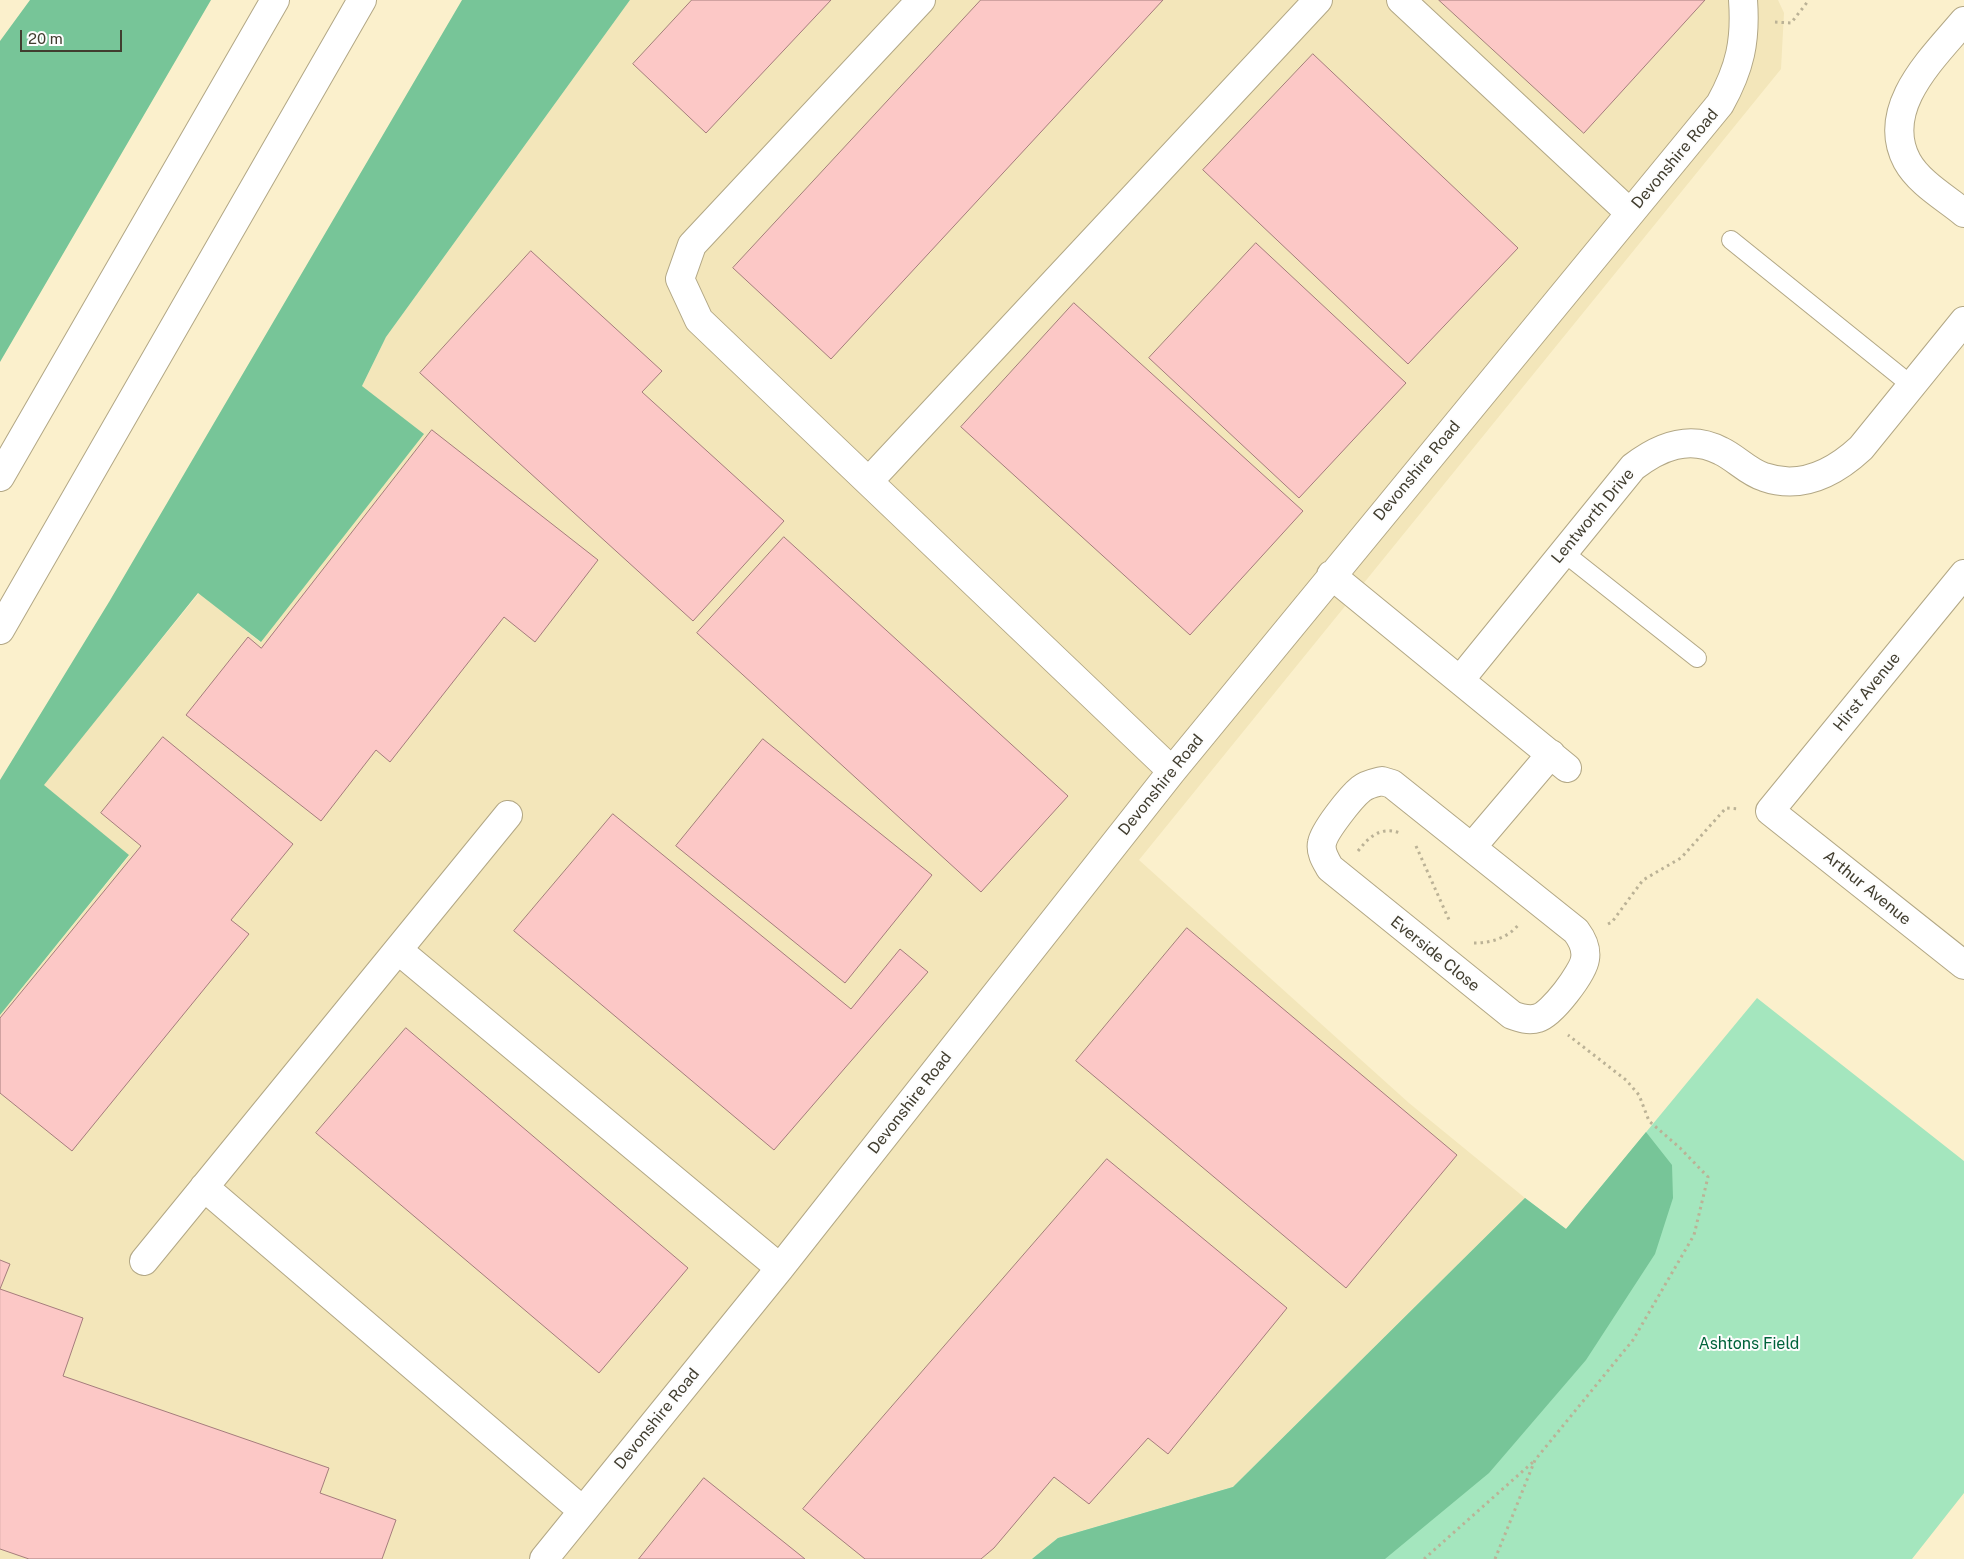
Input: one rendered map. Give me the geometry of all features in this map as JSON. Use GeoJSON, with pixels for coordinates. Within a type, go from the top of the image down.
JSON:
{"type":"FeatureCollection","features":[{"type":"Feature","properties":{"kind":"main road"},"geometry":{"type":"LineString","coordinates":[[0,477],[275,0]]}},
{"type":"Feature","properties":{"kind":"main road"},"geometry":{"type":"LineString","coordinates":[[0,630],[362,0]]}},
{"type":"Feature","properties":{"kind":"main road"},"geometry":{"type":"LineString","coordinates":[[921,0],[692,245],[680,279],[699,320],[1172,771]]}},
{"type":"Feature","properties":{"kind":"main road"},"geometry":{"type":"LineString","coordinates":[[869,481],[1318,0]]}},
{"type":"Feature","properties":{"kind":"main road"},"geometry":{"type":"LineString","coordinates":[[1401,0],[1630,213]]}},
{"type":"Feature","properties":{"kind":"main road","name":"Devonshire Road"},"geometry":{"type":"LineString","coordinates":[[544,1559],[780,1268],[1172,771],[1720,104],[1733,80],[1743,47],[1744,11]]}},
{"type":"Feature","properties":{"kind":"main road"},"geometry":{"type":"LineString","coordinates":[[1964,21],[1912,86],[1903,103],[1900,122],[1902,144],[1907,161],[1919,176],[1964,213]]}},
{"type":"Feature","properties":{"kind":"main road","name":"Lentworth Drive"},"geometry":{"type":"LineString","coordinates":[[1460,680],[1633,467],[1652,452],[1675,444],[1698,443],[1721,450],[1762,477],[1780,482],[1802,481],[1824,475],[1842,465],[1861,448],[1964,321]]}},
{"type":"Feature","properties":{"kind":"main road","name":"Hirst Avenue"},"geometry":{"type":"LineString","coordinates":[[1770,810],[1964,574]]}},
{"type":"Feature","properties":{"kind":"main road"},"geometry":{"type":"LineString","coordinates":[[1332,575],[1559,761],[1472,847]]}},
{"type":"Feature","properties":{"kind":"main road","name":"Everside Close"},"geometry":{"type":"LineString","coordinates":[[1548,1013],[1538,1019],[1525,1020],[1507,1012],[1338,876],[1324,859],[1322,844],[1327,831],[1360,790],[1370,783],[1382,781],[1392,784],[1540,901],[1576,931],[1580,938]]}},
{"type":"Feature","properties":{"kind":"main road","name":"Arthur Avenue"},"geometry":{"type":"LineString","coordinates":[[1770,810],[1964,965]]}},
{"type":"Feature","properties":{"kind":"main road"},"geometry":{"type":"LineString","coordinates":[[144,1261],[508,815]]}},
{"type":"Feature","properties":{"kind":"main road"},"geometry":{"type":"LineString","coordinates":[[1548,1013],[1581,971],[1585,948],[1580,938]]}},
{"type":"Feature","properties":{"kind":"main road"},"geometry":{"type":"LineString","coordinates":[[398,950],[780,1268]]}},
{"type":"Feature","properties":{"kind":"main road"},"geometry":{"type":"LineString","coordinates":[[204,1187],[583,1511]]}},
{"type":"Feature","properties":{"kind":"lane"},"geometry":{"type":"LineString","coordinates":[[1731,240],[1911,385]]}},
{"type":"Feature","properties":{"kind":"lane"},"geometry":{"type":"LineString","coordinates":[[1563,552],[1697,658]]}},
{"type":"Feature","properties":{"kind":"path"},"geometry":{"type":"LineString","coordinates":[[1744,11],[1791,22],[1809,0]]}},
{"type":"Feature","properties":{"kind":"path"},"geometry":{"type":"LineString","coordinates":[[1580,938],[1612,922],[1643,880],[1681,858],[1726,808],[1770,810]]}},
{"type":"Feature","properties":{"kind":"path"},"geometry":{"type":"LineString","coordinates":[[1338,876],[1368,838],[1379,831],[1392,830],[1404,834]]}},
{"type":"Feature","properties":{"kind":"path"},"geometry":{"type":"LineString","coordinates":[[1413,841],[1419,850],[1452,927]]}},
{"type":"Feature","properties":{"kind":"path"},"geometry":{"type":"LineString","coordinates":[[1469,942],[1487,943],[1502,938],[1516,928],[1540,901]]}},
{"type":"Feature","properties":{"kind":"path"},"geometry":{"type":"LineString","coordinates":[[1424,1559],[1535,1460],[1633,1340],[1694,1235],[1708,1177],[1680,1148],[1649,1121],[1638,1095],[1626,1080],[1554,1025],[1548,1013]]}},
{"type":"Feature","properties":{"kind":"path"},"geometry":{"type":"LineString","coordinates":[[1495,1559],[1535,1460]]}},
{"type":"Feature","properties":{"kind":"shaded area"},"geometry":{"type":"Polygon","coordinates":[[[630,0],[1778,0],[1784,13],[1781,69],[1139,860],[1409,1103],[1525,1198],[1233,1487],[1058,1538],[1032,1559],[0,1559],[0,1015],[129,856],[43,785],[199,593],[260,642],[423,435],[362,386],[386,337],[630,0]]]}},
{"type":"Feature","properties":{"kind":"green space"},"geometry":{"type":"Polygon","coordinates":[[[30,0],[211,0],[0,362],[0,41],[30,0]]]}},
{"type":"Feature","properties":{"kind":"green space"},"geometry":{"type":"Polygon","coordinates":[[[462,0],[630,0],[386,337],[362,386],[424,434],[261,642],[198,593],[44,785],[129,855],[0,1015],[0,780],[109,602],[462,0]]]}},
{"type":"Feature","properties":{"kind":"green space","name":"Ashtons Field"},"geometry":{"type":"Polygon","coordinates":[[[1757,998],[1964,1161],[1964,1493],[1912,1559],[1032,1559],[1058,1538],[1233,1487],[1525,1198],[1566,1229],[1757,998]]]}},
{"type":"Feature","properties":{"kind":"green space"},"geometry":{"type":"Polygon","coordinates":[[[1646,1132],[1672,1165],[1673,1198],[1655,1254],[1586,1360],[1489,1473],[1385,1559],[1032,1559],[1058,1538],[1233,1487],[1525,1198],[1566,1229],[1646,1132]]]}},
{"type":"Feature","properties":{"kind":"building"},"geometry":{"type":"Polygon","coordinates":[[[692,0],[831,0],[706,133],[633,64],[692,0]]]}},
{"type":"Feature","properties":{"kind":"building"},"geometry":{"type":"Polygon","coordinates":[[[981,0],[1163,0],[831,359],[733,268],[981,0]]]}},
{"type":"Feature","properties":{"kind":"building"},"geometry":{"type":"Polygon","coordinates":[[[1439,0],[1705,0],[1584,133],[1439,0]]]}},
{"type":"Feature","properties":{"kind":"building"},"geometry":{"type":"Polygon","coordinates":[[[1313,54],[1518,248],[1408,364],[1203,170],[1313,54]]]}},
{"type":"Feature","properties":{"kind":"building"},"geometry":{"type":"Polygon","coordinates":[[[1256,243],[1406,383],[1299,498],[1149,358],[1256,243]]]}},
{"type":"Feature","properties":{"kind":"building"},"geometry":{"type":"Polygon","coordinates":[[[531,251],[662,371],[642,392],[784,521],[693,621],[420,373],[531,251]]]}},
{"type":"Feature","properties":{"kind":"building"},"geometry":{"type":"Polygon","coordinates":[[[1074,303],[1303,511],[1190,635],[961,427],[1074,303]]]}},
{"type":"Feature","properties":{"kind":"building"},"geometry":{"type":"Polygon","coordinates":[[[432,430],[598,560],[535,642],[504,617],[390,762],[376,750],[321,821],[186,715],[248,637],[261,648],[432,430]]]}},
{"type":"Feature","properties":{"kind":"building"},"geometry":{"type":"Polygon","coordinates":[[[784,537],[1068,796],[981,892],[697,633],[784,537]]]}},
{"type":"Feature","properties":{"kind":"building"},"geometry":{"type":"Polygon","coordinates":[[[163,737],[293,844],[231,920],[249,934],[72,1151],[0,1093],[0,1018],[141,846],[101,813],[163,737]]]}},
{"type":"Feature","properties":{"kind":"building"},"geometry":{"type":"Polygon","coordinates":[[[763,739],[932,875],[845,983],[676,846],[763,739]]]}},
{"type":"Feature","properties":{"kind":"building"},"geometry":{"type":"Polygon","coordinates":[[[613,814],[851,1009],[900,949],[928,972],[774,1150],[514,931],[613,814]]]}},
{"type":"Feature","properties":{"kind":"building"},"geometry":{"type":"Polygon","coordinates":[[[1187,928],[1457,1155],[1346,1288],[1076,1061],[1187,928]]]}},
{"type":"Feature","properties":{"kind":"building"},"geometry":{"type":"Polygon","coordinates":[[[406,1028],[688,1268],[599,1373],[316,1133],[406,1028]]]}},
{"type":"Feature","properties":{"kind":"building"},"geometry":{"type":"Polygon","coordinates":[[[1107,1159],[1287,1308],[1168,1454],[1148,1438],[1089,1504],[1054,1477],[994,1548],[981,1559],[865,1559],[803,1509],[1107,1159]]]}},
{"type":"Feature","properties":{"kind":"building"},"geometry":{"type":"Polygon","coordinates":[[[0,1260],[10,1264],[0,1289],[0,1260]]]}},
{"type":"Feature","properties":{"kind":"building"},"geometry":{"type":"Polygon","coordinates":[[[0,1289],[83,1318],[63,1376],[329,1468],[320,1493],[396,1520],[382,1559],[29,1559],[0,1549],[0,1289]]]}},
{"type":"Feature","properties":{"kind":"building"},"geometry":{"type":"Polygon","coordinates":[[[704,1478],[805,1559],[639,1559],[704,1478]]]}}]}
